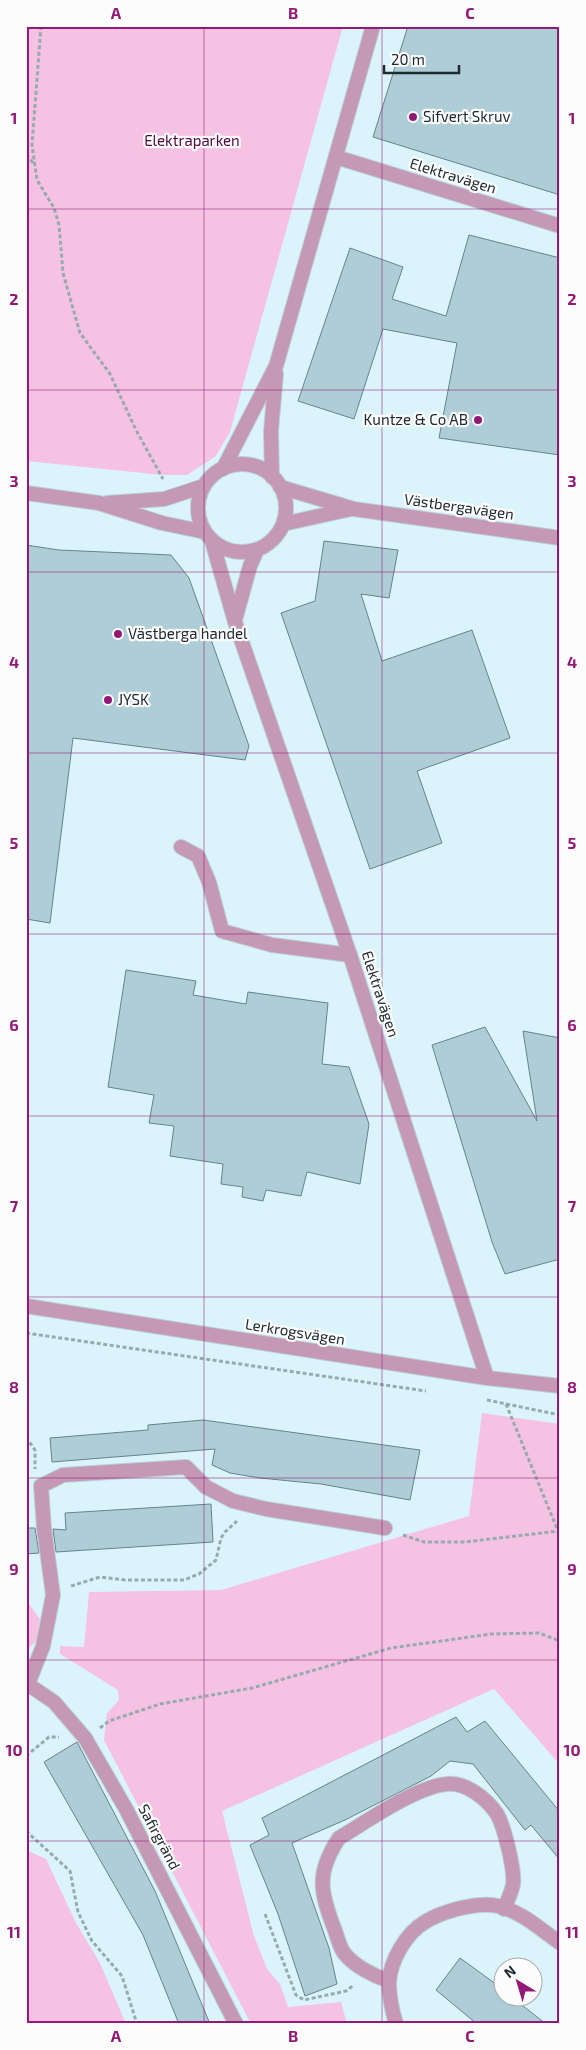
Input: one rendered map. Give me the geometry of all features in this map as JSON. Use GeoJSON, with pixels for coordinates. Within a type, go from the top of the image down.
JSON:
{"type":"FeatureCollection","features":[{"type":"Feature","properties":{"kind":"street"},"geometry":{"type":"LineString","coordinates":[[223,469],[276,366],[373,26]]}},
{"type":"Feature","properties":{"kind":"street","name":"Elektravägen"},"geometry":{"type":"LineString","coordinates":[[336,157],[560,226]]}},
{"type":"Feature","properties":{"kind":"street"},"geometry":{"type":"LineString","coordinates":[[276,366],[271,432],[276,482]]}},
{"type":"Feature","properties":{"kind":"street"},"geometry":{"type":"LineString","coordinates":[[26,493],[99,503],[208,537],[233,552],[257,550],[268,544],[277,535],[283,524],[286,512],[285,499],[276,482],[262,469],[249,465],[236,465],[223,469],[212,476],[204,486],[199,498],[198,510],[200,522],[208,537]]}},
{"type":"Feature","properties":{"kind":"street","name":"Västbergavägen"},"geometry":{"type":"LineString","coordinates":[[276,482],[354,509],[560,538]]}},
{"type":"Feature","properties":{"kind":"street"},"geometry":{"type":"LineString","coordinates":[[99,503],[164,499],[204,486]]}},
{"type":"Feature","properties":{"kind":"street","name":"Västbergavägen"},"geometry":{"type":"LineString","coordinates":[[283,524],[354,509]]}},
{"type":"Feature","properties":{"kind":"street","name":"Elektravägen"},"geometry":{"type":"LineString","coordinates":[[208,537],[235,622],[350,955],[487,1378]]}},
{"type":"Feature","properties":{"kind":"street"},"geometry":{"type":"LineString","coordinates":[[235,622],[250,566],[257,550]]}},
{"type":"Feature","properties":{"kind":"street"},"geometry":{"type":"LineString","coordinates":[[181,847],[198,856],[210,882],[222,931],[272,946],[350,955]]}},
{"type":"Feature","properties":{"kind":"street","name":"Lerkrogsvägen"},"geometry":{"type":"LineString","coordinates":[[26,1306],[487,1378],[560,1386]]}},
{"type":"Feature","properties":{"kind":"street"},"geometry":{"type":"LineString","coordinates":[[26,1487],[41,1486],[63,1475],[186,1467],[206,1487],[233,1501],[385,1528]]}},
{"type":"Feature","properties":{"kind":"street","name":"Safirgränd"},"geometry":{"type":"LineString","coordinates":[[41,1486],[44,1528],[53,1595],[44,1646],[27,1684],[54,1702],[85,1738],[126,1809],[236,2024]]}},
{"type":"Feature","properties":{"kind":"street"},"geometry":{"type":"LineString","coordinates":[[389,1981],[371,1974],[344,1952],[324,1900],[321,1882],[332,1849],[338,1838],[404,1800],[426,1790],[447,1784],[462,1786],[481,1796],[498,1815],[512,1860],[513,1884],[504,1909]]}},
{"type":"Feature","properties":{"kind":"street"},"geometry":{"type":"LineString","coordinates":[[396,2024],[390,2004],[389,1981],[393,1965],[411,1934],[424,1922],[447,1912],[478,1905],[498,1906],[523,1916],[560,1943]]}},
{"type":"Feature","properties":{"kind":"path"},"geometry":{"type":"LineString","coordinates":[[41,26],[32,145],[37,180],[54,208],[59,225],[63,273],[80,333],[110,374],[136,430],[166,486]]}},
{"type":"Feature","properties":{"kind":"path"},"geometry":{"type":"LineString","coordinates":[[26,155],[34,164]]}},
{"type":"Feature","properties":{"kind":"path"},"geometry":{"type":"LineString","coordinates":[[26,1333],[432,1392]]}},
{"type":"Feature","properties":{"kind":"path"},"geometry":{"type":"LineString","coordinates":[[479,1398],[560,1415]]}},
{"type":"Feature","properties":{"kind":"path"},"geometry":{"type":"LineString","coordinates":[[506,1404],[558,1530],[560,1540]]}},
{"type":"Feature","properties":{"kind":"path"},"geometry":{"type":"LineString","coordinates":[[26,1438],[35,1450],[34,1468],[41,1486]]}},
{"type":"Feature","properties":{"kind":"path"},"geometry":{"type":"LineString","coordinates":[[53,1595],[75,1584],[100,1577],[125,1580],[184,1580],[199,1574],[216,1560],[220,1538],[238,1520],[249,1505]]}},
{"type":"Feature","properties":{"kind":"path"},"geometry":{"type":"LineString","coordinates":[[385,1528],[424,1542],[465,1542],[558,1530]]}},
{"type":"Feature","properties":{"kind":"path"},"geometry":{"type":"LineString","coordinates":[[26,1756],[49,1737],[85,1738],[109,1721],[160,1704],[252,1688],[391,1648],[491,1634],[538,1633],[560,1641]]}},
{"type":"Feature","properties":{"kind":"path"},"geometry":{"type":"LineString","coordinates":[[26,1831],[70,1872],[78,1912],[92,1940],[122,1976],[138,2024]]}},
{"type":"Feature","properties":{"kind":"path"},"geometry":{"type":"LineString","coordinates":[[265,1914],[296,1995],[304,2000],[346,1991],[371,1974]]}},
{"type":"Feature","properties":{"kind":"green space","name":"Elektraparken"},"geometry":{"type":"Polygon","coordinates":[[[26,26],[343,26],[230,432],[216,456],[187,475],[162,475],[26,461],[26,26]]]}},
{"type":"Feature","properties":{"kind":"green space"},"geometry":{"type":"Polygon","coordinates":[[[482,1413],[560,1424],[560,1765],[494,1689],[222,1811],[254,1936],[267,1969],[280,1984],[288,2007],[341,2002],[347,2024],[251,2024],[104,1740],[107,1713],[119,1700],[118,1690],[60,1654],[60,1646],[84,1647],[89,1592],[221,1590],[469,1516],[482,1413]]]}},
{"type":"Feature","properties":{"kind":"green space"},"geometry":{"type":"Polygon","coordinates":[[[26,1600],[40,1619],[36,1641],[26,1651],[26,1600]]]}},
{"type":"Feature","properties":{"kind":"green space"},"geometry":{"type":"Polygon","coordinates":[[[26,1850],[46,1859],[76,1923],[100,1963],[126,2024],[26,2024],[26,1850]]]}},
{"type":"Feature","properties":{"kind":"building"},"geometry":{"type":"Polygon","coordinates":[[[408,26],[560,26],[560,195],[373,137],[408,26]]]}},
{"type":"Feature","properties":{"kind":"building"},"geometry":{"type":"Polygon","coordinates":[[[469,235],[560,258],[560,455],[439,438],[457,343],[383,329],[354,419],[298,401],[350,248],[403,267],[392,299],[446,316],[469,235]]]}},
{"type":"Feature","properties":{"kind":"building"},"geometry":{"type":"Polygon","coordinates":[[[324,541],[398,550],[389,598],[361,594],[382,661],[472,630],[510,738],[417,771],[442,843],[370,869],[281,613],[315,601],[324,541]]]}},
{"type":"Feature","properties":{"kind":"building","name":"Västberga handel"},"geometry":{"type":"Polygon","coordinates":[[[26,545],[59,550],[171,555],[189,578],[249,746],[245,760],[73,738],[50,923],[26,919],[26,545]]]}},
{"type":"Feature","properties":{"kind":"building"},"geometry":{"type":"Polygon","coordinates":[[[126,970],[196,981],[193,995],[246,1004],[248,992],[328,1003],[322,1064],[349,1067],[369,1124],[360,1184],[307,1172],[301,1196],[266,1190],[263,1201],[242,1197],[243,1187],[221,1184],[223,1164],[170,1156],[174,1126],[149,1123],[154,1095],[108,1087],[126,970]]]}},
{"type":"Feature","properties":{"kind":"building"},"geometry":{"type":"Polygon","coordinates":[[[485,1027],[537,1121],[523,1031],[560,1038],[560,1259],[505,1274],[492,1242],[432,1045],[485,1027]]]}},
{"type":"Feature","properties":{"kind":"building"},"geometry":{"type":"Polygon","coordinates":[[[203,1420],[420,1450],[410,1500],[321,1484],[230,1473],[212,1465],[215,1449],[52,1462],[50,1438],[148,1430],[148,1425],[203,1420]]]}},
{"type":"Feature","properties":{"kind":"building"},"geometry":{"type":"Polygon","coordinates":[[[211,1504],[213,1542],[56,1552],[53,1529],[66,1530],[65,1513],[211,1504]]]}},
{"type":"Feature","properties":{"kind":"building"},"geometry":{"type":"Polygon","coordinates":[[[26,1528],[35,1528],[39,1553],[26,1554],[26,1528]]]}},
{"type":"Feature","properties":{"kind":"building"},"geometry":{"type":"Polygon","coordinates":[[[456,1717],[467,1732],[485,1721],[560,1812],[560,1860],[531,1825],[525,1830],[473,1764],[450,1761],[431,1776],[345,1820],[292,1843],[329,1948],[337,1984],[305,1996],[278,1914],[250,1845],[269,1835],[262,1818],[456,1717]]]}},
{"type":"Feature","properties":{"kind":"building"},"geometry":{"type":"Polygon","coordinates":[[[77,1742],[155,1891],[210,2024],[179,2024],[143,1935],[44,1762],[77,1742]]]}},
{"type":"Feature","properties":{"kind":"building"},"geometry":{"type":"Polygon","coordinates":[[[460,1958],[494,1983],[494,2008],[526,2008],[546,2024],[477,2024],[436,1990],[460,1958]]]}},
{"type":"Feature","properties":{"kind":"place","name":"Sifvert Skruv"},"geometry":{"type":"Point","coordinates":[413,117]}},
{"type":"Feature","properties":{"kind":"place","name":"Kuntze & Co AB"},"geometry":{"type":"Point","coordinates":[478,420]}},
{"type":"Feature","properties":{"kind":"place","name":"Västberga handel"},"geometry":{"type":"Point","coordinates":[118,634]}},
{"type":"Feature","properties":{"kind":"place","name":"JYSK"},"geometry":{"type":"Point","coordinates":[108,700]}}]}
